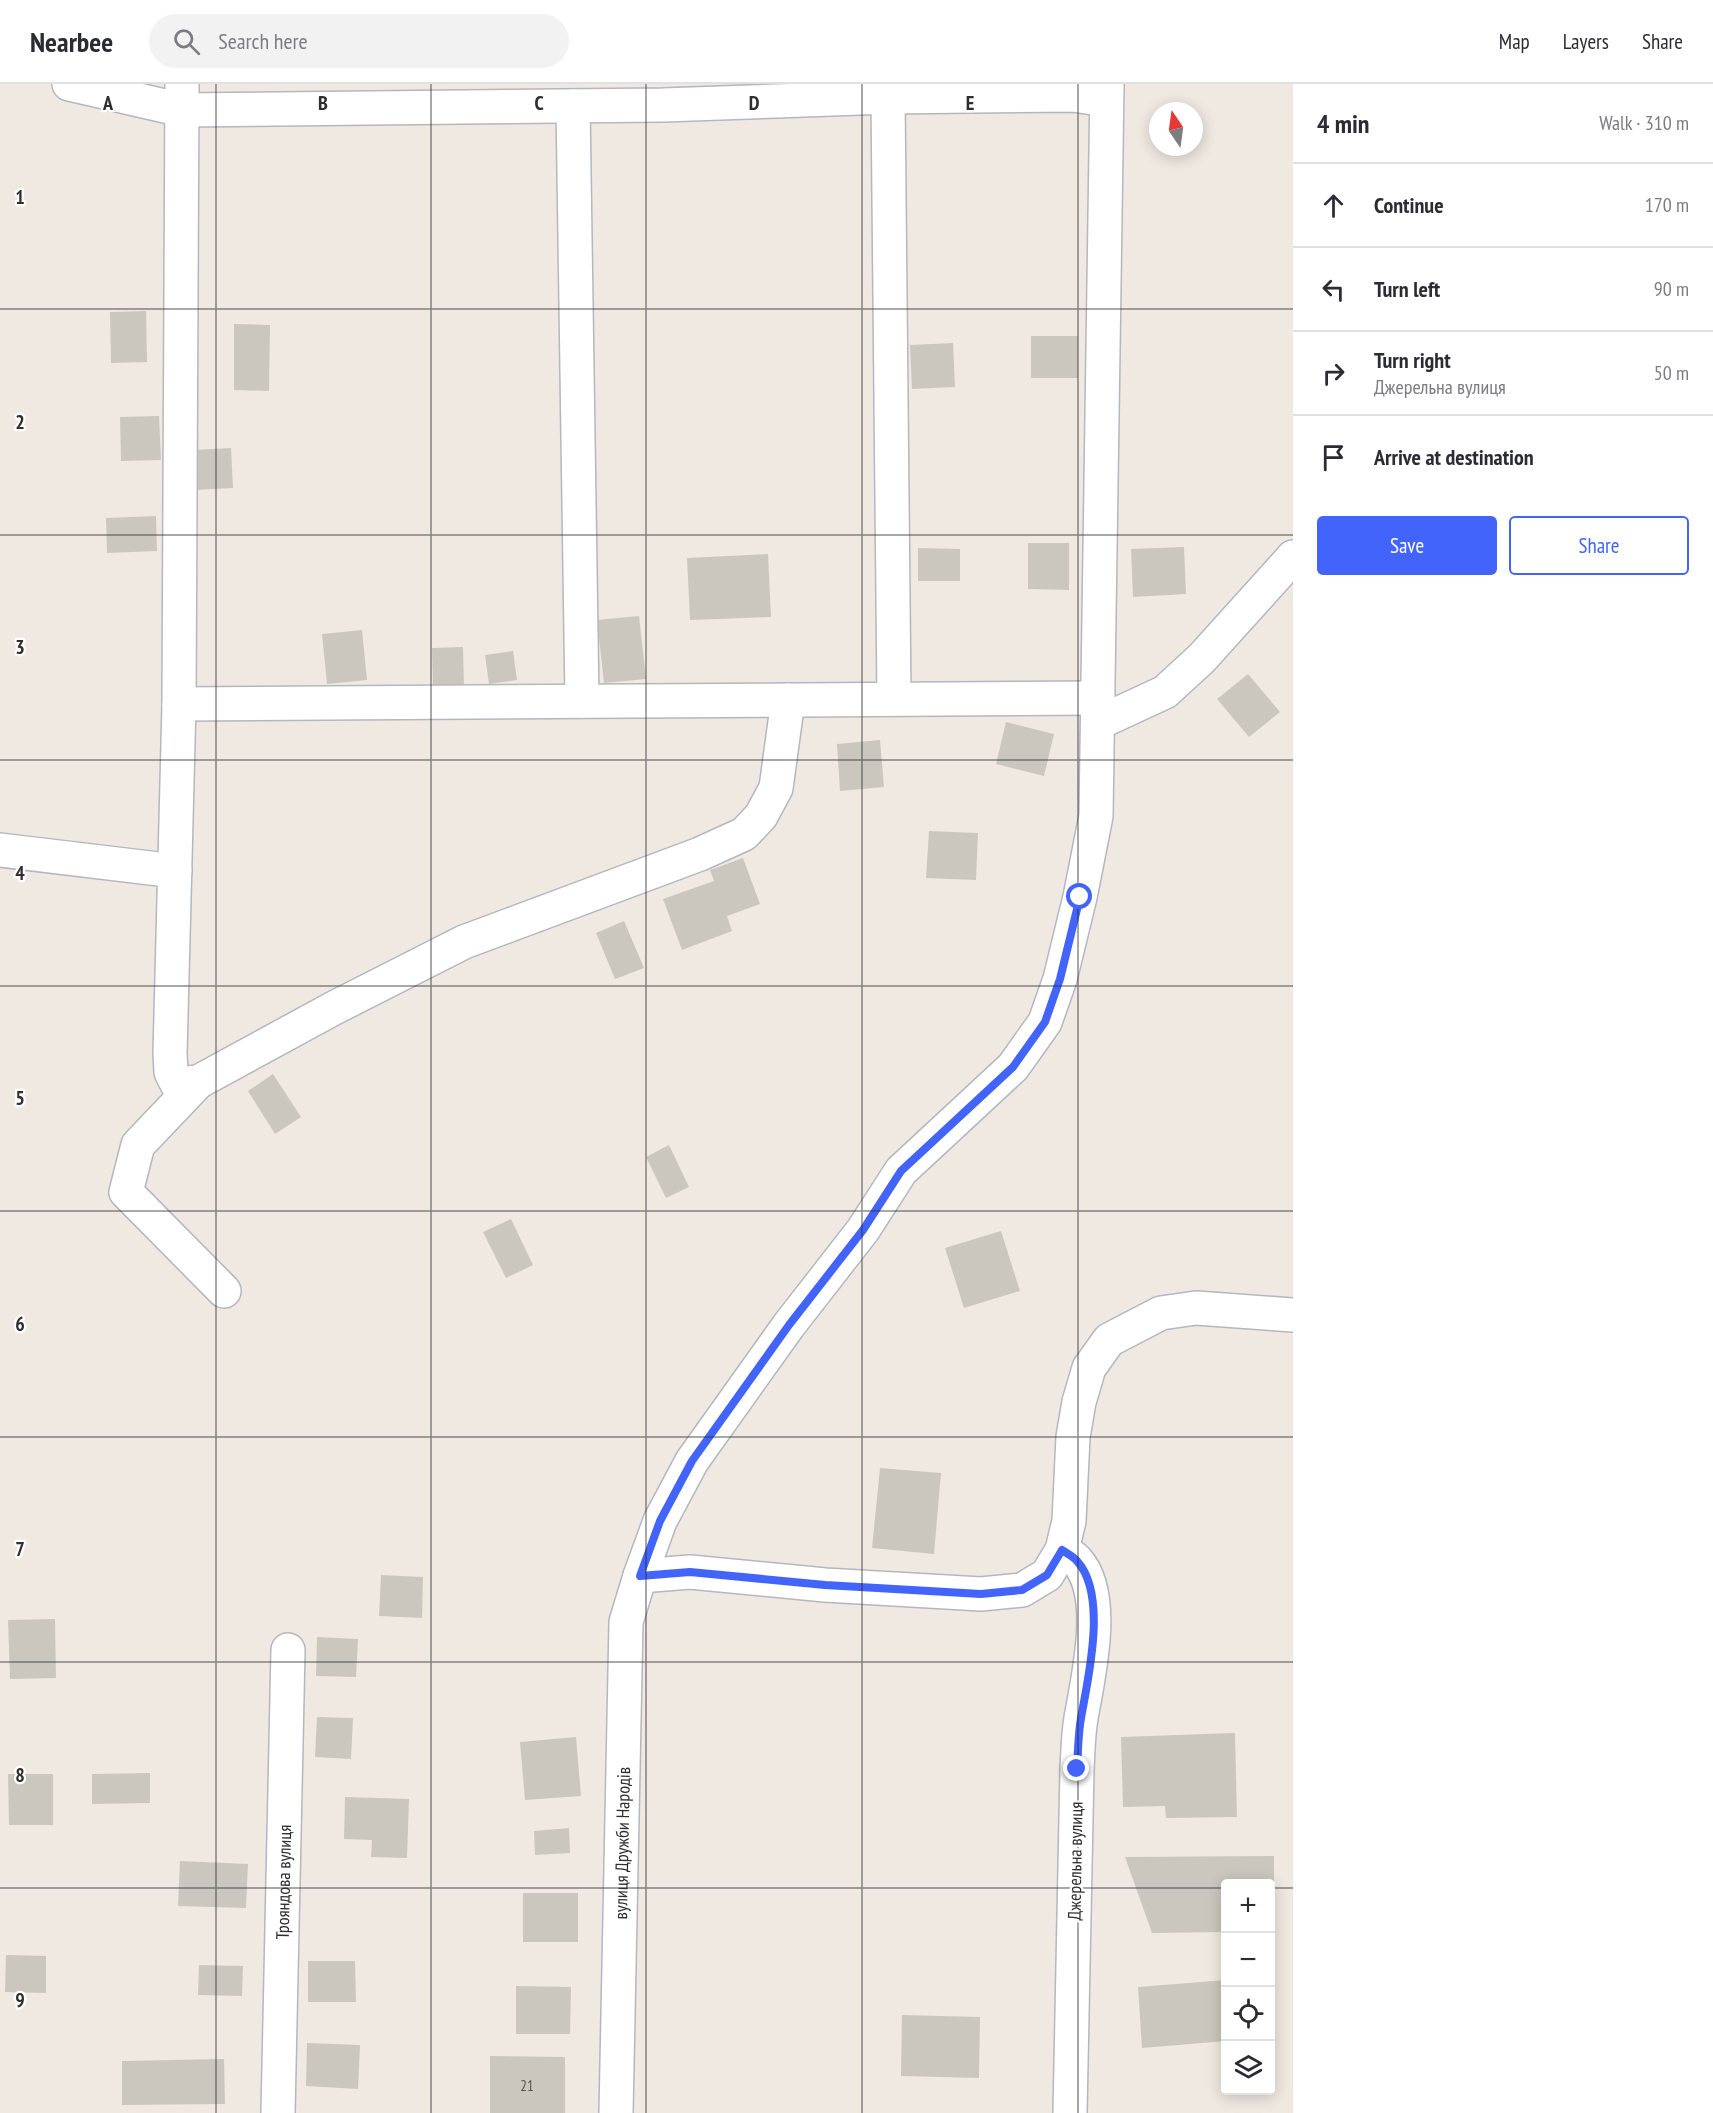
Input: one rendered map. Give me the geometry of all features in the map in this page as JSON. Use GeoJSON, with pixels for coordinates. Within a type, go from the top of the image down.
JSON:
{"type":"FeatureCollection","features":[{"type":"Feature","properties":{"kind":"street"},"geometry":{"type":"LineString","coordinates":[[69,84],[182,97],[573,106],[663,95],[888,97],[1073,95],[1107,92]]}},
{"type":"Feature","properties":{"kind":"street","name":"вулиця Дружби Народів"},"geometry":{"type":"LineString","coordinates":[[616,2113],[626,1622],[660,1521],[692,1461],[789,1325],[863,1230],[901,1171],[1013,1067],[1045,1022],[1060,979],[1080,897],[1096,816],[1107,92]]}},
{"type":"Feature","properties":{"kind":"street"},"geometry":{"type":"LineString","coordinates":[[182,97],[179,704],[171,1072],[177,1084],[198,1082]]}},
{"type":"Feature","properties":{"kind":"street"},"geometry":{"type":"LineString","coordinates":[[888,97],[894,699]]}},
{"type":"Feature","properties":{"kind":"street"},"geometry":{"type":"LineString","coordinates":[[573,106],[582,701]]}},
{"type":"Feature","properties":{"kind":"street"},"geometry":{"type":"LineString","coordinates":[[179,704],[894,699],[1098,711],[1165,692],[1202,658],[1293,557]]}},
{"type":"Feature","properties":{"kind":"street"},"geometry":{"type":"LineString","coordinates":[[224,1291],[126,1192],[138,1145],[198,1082],[334,1008],[464,942],[700,854],[744,834],[761,816],[776,788],[788,700]]}},
{"type":"Feature","properties":{"kind":"street"},"geometry":{"type":"LineString","coordinates":[[0,850],[175,871]]}},
{"type":"Feature","properties":{"kind":"street"},"geometry":{"type":"LineString","coordinates":[[640,1576],[690,1572],[825,1585],[981,1594],[1022,1590],[1047,1575],[1062,1550],[1069,1521],[1073,1437],[1079,1402],[1089,1368],[1109,1340],[1161,1313],[1196,1308],[1293,1315]]}},
{"type":"Feature","properties":{"kind":"street","name":"Джерельна вулиця"},"geometry":{"type":"LineString","coordinates":[[1062,1550],[1076,1560],[1087,1576],[1095,1629],[1090,1675],[1080,1721],[1077,1769],[1070,2113]]}},
{"type":"Feature","properties":{"kind":"street","name":"Трояндова вулиця"},"geometry":{"type":"LineString","coordinates":[[278,2113],[288,1650]]}},
{"type":"Feature","properties":{"kind":"building"},"geometry":{"type":"Polygon","coordinates":[[[146,311],[147,362],[111,363],[110,312],[146,311]]]}},
{"type":"Feature","properties":{"kind":"building"},"geometry":{"type":"Polygon","coordinates":[[[234,324],[270,325],[269,391],[234,390],[234,324]]]}},
{"type":"Feature","properties":{"kind":"building"},"geometry":{"type":"Polygon","coordinates":[[[1031,336],[1078,336],[1078,378],[1031,378],[1031,336]]]}},
{"type":"Feature","properties":{"kind":"building"},"geometry":{"type":"Polygon","coordinates":[[[953,343],[955,387],[912,389],[910,345],[953,343]]]}},
{"type":"Feature","properties":{"kind":"building"},"geometry":{"type":"Polygon","coordinates":[[[159,416],[161,460],[121,461],[120,417],[159,416]]]}},
{"type":"Feature","properties":{"kind":"building"},"geometry":{"type":"Polygon","coordinates":[[[231,448],[233,488],[195,490],[194,450],[231,448]]]}},
{"type":"Feature","properties":{"kind":"building"},"geometry":{"type":"Polygon","coordinates":[[[156,516],[157,551],[107,553],[106,518],[156,516]]]}},
{"type":"Feature","properties":{"kind":"building"},"geometry":{"type":"Polygon","coordinates":[[[1028,543],[1069,543],[1069,590],[1028,589],[1028,543]]]}},
{"type":"Feature","properties":{"kind":"building"},"geometry":{"type":"Polygon","coordinates":[[[1184,547],[1186,594],[1133,597],[1131,549],[1184,547]]]}},
{"type":"Feature","properties":{"kind":"building"},"geometry":{"type":"Polygon","coordinates":[[[918,548],[960,549],[960,581],[918,581],[918,548]]]}},
{"type":"Feature","properties":{"kind":"building"},"geometry":{"type":"Polygon","coordinates":[[[768,554],[771,617],[690,620],[687,558],[768,554]]]}},
{"type":"Feature","properties":{"kind":"building"},"geometry":{"type":"Polygon","coordinates":[[[639,616],[646,679],[604,683],[597,620],[639,616]]]}},
{"type":"Feature","properties":{"kind":"building"},"geometry":{"type":"Polygon","coordinates":[[[362,630],[367,680],[327,684],[322,634],[362,630]]]}},
{"type":"Feature","properties":{"kind":"building"},"geometry":{"type":"Polygon","coordinates":[[[463,647],[464,687],[433,687],[432,648],[463,647]]]}},
{"type":"Feature","properties":{"kind":"building"},"geometry":{"type":"Polygon","coordinates":[[[513,651],[517,680],[489,684],[485,655],[513,651]]]}},
{"type":"Feature","properties":{"kind":"building"},"geometry":{"type":"Polygon","coordinates":[[[1248,674],[1280,712],[1249,737],[1217,699],[1248,674]]]}},
{"type":"Feature","properties":{"kind":"building"},"geometry":{"type":"Polygon","coordinates":[[[1006,722],[1054,734],[1044,776],[996,764],[1006,722]]]}},
{"type":"Feature","properties":{"kind":"building"},"geometry":{"type":"Polygon","coordinates":[[[880,740],[884,787],[840,791],[837,744],[880,740]]]}},
{"type":"Feature","properties":{"kind":"building"},"geometry":{"type":"Polygon","coordinates":[[[929,831],[978,833],[976,880],[926,878],[929,831]]]}},
{"type":"Feature","properties":{"kind":"building"},"geometry":{"type":"Polygon","coordinates":[[[743,858],[760,904],[727,916],[732,931],[682,950],[663,899],[714,881],[710,870],[743,858]]]}},
{"type":"Feature","properties":{"kind":"building"},"geometry":{"type":"Polygon","coordinates":[[[624,921],[644,968],[615,979],[596,933],[624,921]]]}},
{"type":"Feature","properties":{"kind":"building"},"geometry":{"type":"Polygon","coordinates":[[[273,1074],[301,1117],[275,1134],[248,1091],[273,1074]]]}},
{"type":"Feature","properties":{"kind":"building"},"geometry":{"type":"Polygon","coordinates":[[[669,1145],[689,1187],[666,1198],[646,1157],[669,1145]]]}},
{"type":"Feature","properties":{"kind":"building"},"geometry":{"type":"Polygon","coordinates":[[[511,1219],[533,1265],[506,1278],[483,1232],[511,1219]]]}},
{"type":"Feature","properties":{"kind":"building"},"geometry":{"type":"Polygon","coordinates":[[[1001,1231],[1020,1291],[964,1308],[945,1248],[1001,1231]]]}},
{"type":"Feature","properties":{"kind":"building"},"geometry":{"type":"Polygon","coordinates":[[[880,1468],[941,1473],[934,1554],[872,1548],[880,1468]]]}},
{"type":"Feature","properties":{"kind":"building"},"geometry":{"type":"Polygon","coordinates":[[[381,1575],[423,1577],[422,1618],[379,1616],[381,1575]]]}},
{"type":"Feature","properties":{"kind":"building"},"geometry":{"type":"Polygon","coordinates":[[[55,1619],[56,1678],[10,1679],[8,1620],[55,1619]]]}},
{"type":"Feature","properties":{"kind":"building"},"geometry":{"type":"Polygon","coordinates":[[[317,1637],[358,1639],[356,1677],[316,1676],[317,1637]]]}},
{"type":"Feature","properties":{"kind":"building"},"geometry":{"type":"Polygon","coordinates":[[[317,1717],[353,1718],[351,1759],[315,1757],[317,1717]]]}},
{"type":"Feature","properties":{"kind":"building"},"geometry":{"type":"Polygon","coordinates":[[[1235,1733],[1237,1817],[1166,1818],[1165,1806],[1123,1807],[1121,1737],[1235,1733]]]}},
{"type":"Feature","properties":{"kind":"building"},"geometry":{"type":"Polygon","coordinates":[[[576,1737],[581,1796],[525,1800],[520,1742],[576,1737]]]}},
{"type":"Feature","properties":{"kind":"building"},"geometry":{"type":"Polygon","coordinates":[[[150,1773],[150,1803],[92,1804],[92,1774],[150,1773]]]}},
{"type":"Feature","properties":{"kind":"building"},"geometry":{"type":"Polygon","coordinates":[[[8,1774],[53,1774],[53,1825],[9,1825],[8,1774]]]}},
{"type":"Feature","properties":{"kind":"building"},"geometry":{"type":"Polygon","coordinates":[[[345,1797],[409,1799],[407,1858],[371,1857],[372,1840],[344,1839],[345,1797]]]}},
{"type":"Feature","properties":{"kind":"building"},"geometry":{"type":"Polygon","coordinates":[[[569,1828],[570,1853],[535,1855],[534,1831],[569,1828]]]}},
{"type":"Feature","properties":{"kind":"building"},"geometry":{"type":"Polygon","coordinates":[[[1274,1856],[1274,1879],[1221,1879],[1221,1932],[1152,1933],[1125,1857],[1274,1856]]]}},
{"type":"Feature","properties":{"kind":"building"},"geometry":{"type":"Polygon","coordinates":[[[180,1861],[248,1864],[246,1908],[178,1906],[180,1861]]]}},
{"type":"Feature","properties":{"kind":"building"},"geometry":{"type":"Polygon","coordinates":[[[523,1893],[578,1893],[578,1942],[523,1942],[523,1893]]]}},
{"type":"Feature","properties":{"kind":"building"},"geometry":{"type":"Polygon","coordinates":[[[6,1955],[46,1956],[46,1993],[5,1992],[6,1955]]]}},
{"type":"Feature","properties":{"kind":"building"},"geometry":{"type":"Polygon","coordinates":[[[308,1961],[355,1961],[356,2002],[308,2002],[308,1961]]]}},
{"type":"Feature","properties":{"kind":"building"},"geometry":{"type":"Polygon","coordinates":[[[199,1965],[243,1966],[242,1996],[198,1995],[199,1965]]]}},
{"type":"Feature","properties":{"kind":"building"},"geometry":{"type":"Polygon","coordinates":[[[1221,1980],[1221,2041],[1142,2048],[1138,1987],[1221,1980]]]}},
{"type":"Feature","properties":{"kind":"building"},"geometry":{"type":"Polygon","coordinates":[[[516,1986],[571,1987],[570,2034],[516,2034],[516,1986]]]}},
{"type":"Feature","properties":{"kind":"building"},"geometry":{"type":"Polygon","coordinates":[[[902,2015],[980,2017],[979,2078],[901,2076],[902,2015]]]}},
{"type":"Feature","properties":{"kind":"building"},"geometry":{"type":"Polygon","coordinates":[[[307,2043],[360,2045],[358,2089],[306,2086],[307,2043]]]}},
{"type":"Feature","properties":{"kind":"building"},"geometry":{"type":"Polygon","coordinates":[[[490,2056],[565,2057],[565,2113],[490,2113],[490,2056]]]}},
{"type":"Feature","properties":{"kind":"building"},"geometry":{"type":"Polygon","coordinates":[[[224,2059],[225,2104],[122,2105],[122,2061],[224,2059]]]}},
{"type":"Feature","properties":{"kind":"route"},"geometry":{"type":"LineString","coordinates":[[1077,1769],[1080,1721],[1090,1675],[1095,1629],[1087,1576],[1076,1560],[1062,1550],[1047,1575],[1022,1590],[981,1594],[825,1585],[690,1572],[640,1576],[660,1521],[692,1461],[789,1325],[863,1230],[901,1171],[1013,1067],[1045,1022],[1060,979],[1080,897]]}}]}
